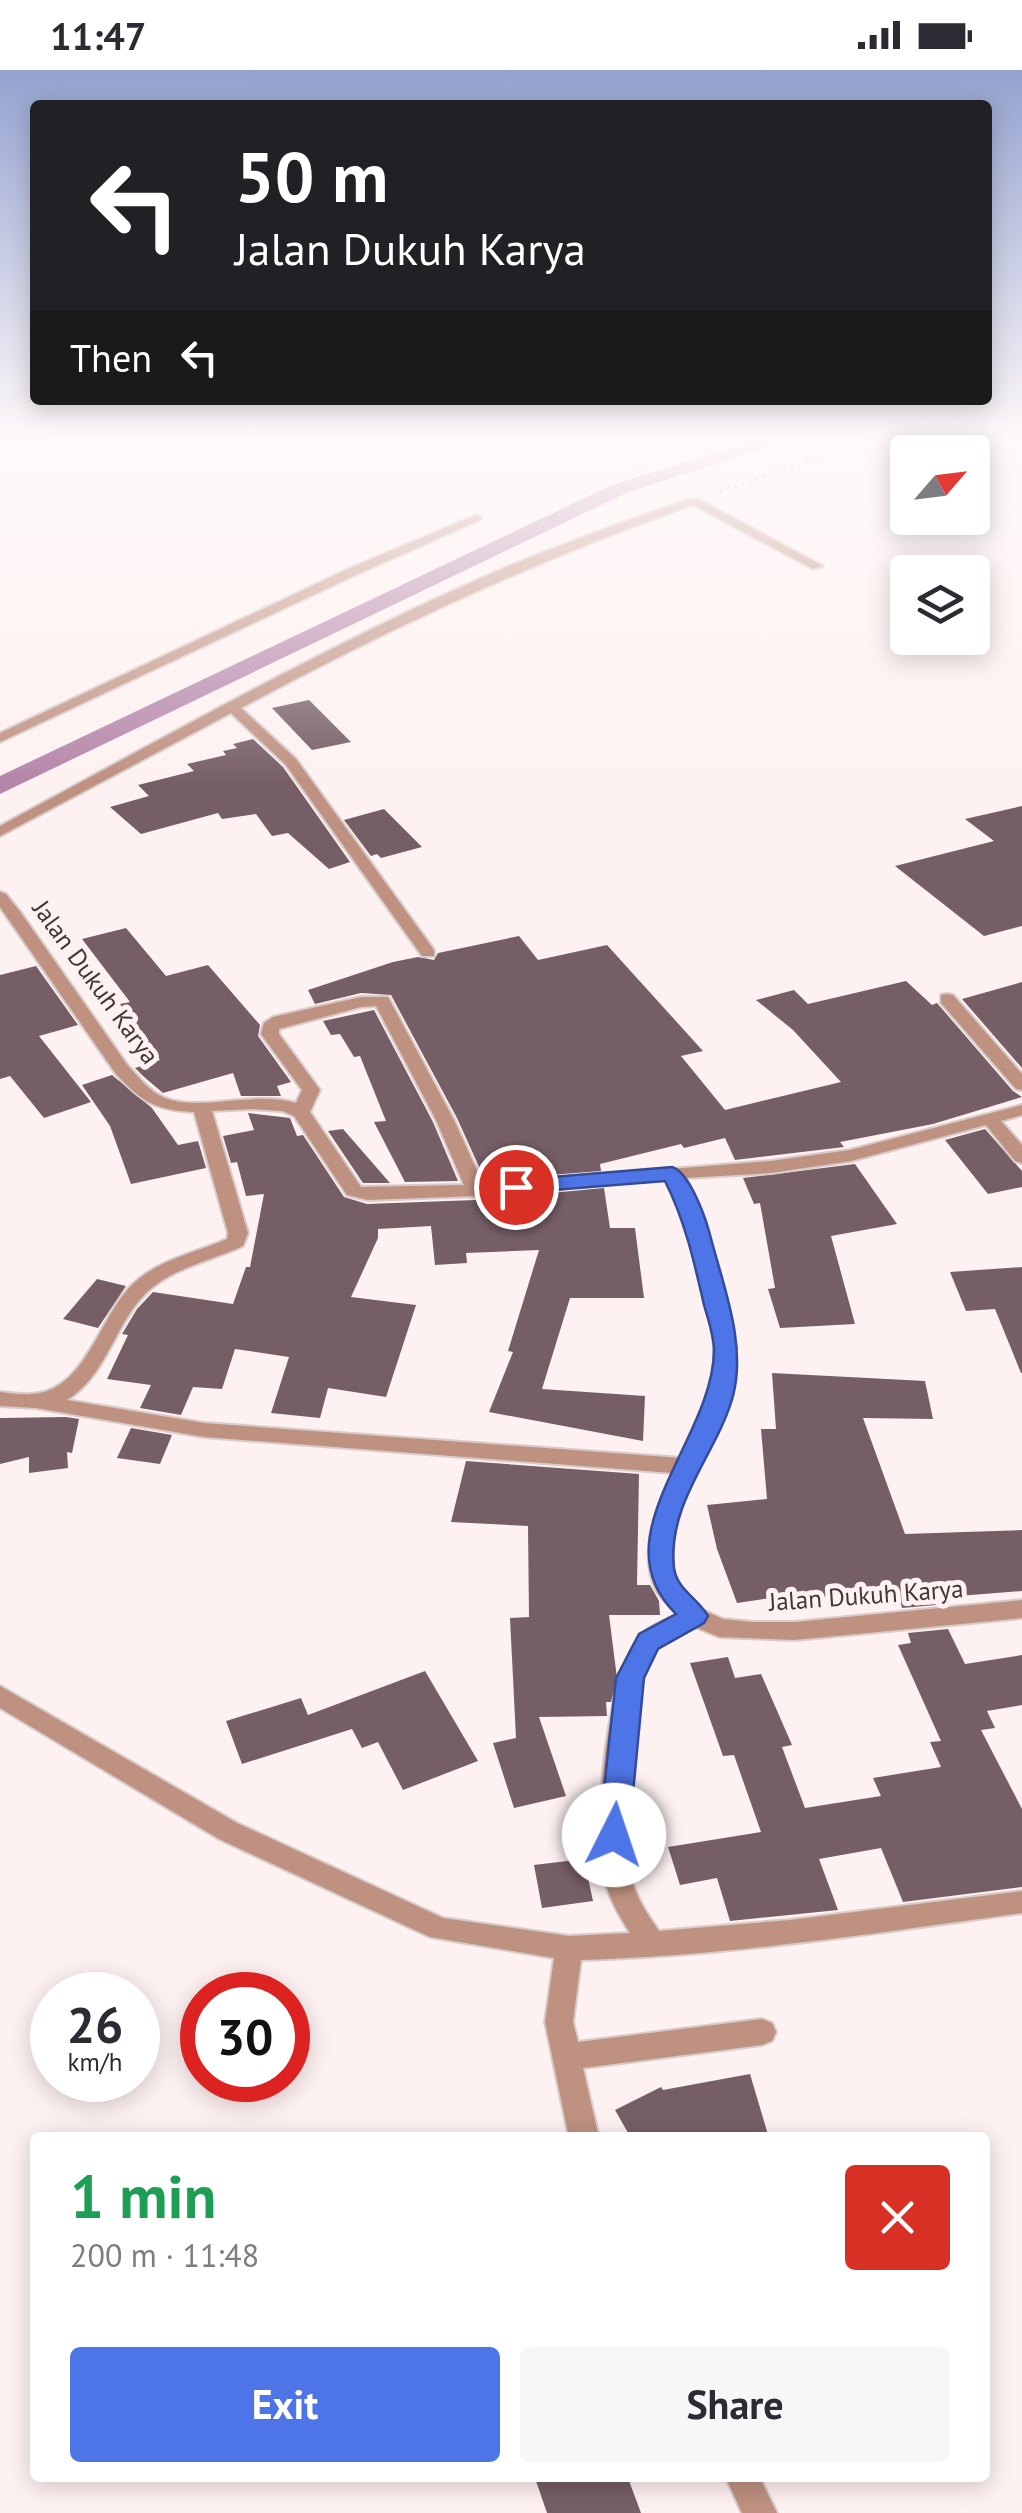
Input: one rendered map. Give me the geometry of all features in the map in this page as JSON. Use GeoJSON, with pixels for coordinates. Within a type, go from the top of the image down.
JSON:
{"type":"FeatureCollection","features":[{"type":"Feature","properties":{"kind":"street"},"geometry":{"type":"LineString","coordinates":[[0,738],[391,555]]}},
{"type":"Feature","properties":{"kind":"street"},"geometry":{"type":"LineString","coordinates":[[0,832],[314,664],[549,555]]}},
{"type":"Feature","properties":{"kind":"street"},"geometry":{"type":"LineString","coordinates":[[796,555],[817,566]]}},
{"type":"Feature","properties":{"kind":"street"},"geometry":{"type":"LineString","coordinates":[[234,708],[292,762],[428,954]]}},
{"type":"Feature","properties":{"kind":"street","name":"Jalan Dukuh Karya"},"geometry":{"type":"LineString","coordinates":[[0,897],[64,990],[146,1096],[165,1104],[202,1108],[283,1104],[301,1112]]}},
{"type":"Feature","properties":{"kind":"street"},"geometry":{"type":"LineString","coordinates":[[947,1000],[1022,1085]]}},
{"type":"Feature","properties":{"kind":"street"},"geometry":{"type":"LineString","coordinates":[[476,1190],[437,1104],[382,1001],[361,1002],[279,1021],[270,1027],[270,1034],[310,1087],[301,1112],[354,1191],[368,1194],[476,1190],[817,1161],[1022,1110]]}},
{"type":"Feature","properties":{"kind":"street"},"geometry":{"type":"LineString","coordinates":[[44,1402],[80,1383],[114,1320],[140,1288],[162,1272],[236,1242],[238,1233],[202,1108]]}},
{"type":"Feature","properties":{"kind":"street"},"geometry":{"type":"LineString","coordinates":[[990,1119],[1022,1156]]}},
{"type":"Feature","properties":{"kind":"street"},"geometry":{"type":"LineString","coordinates":[[652,1945],[622,1896],[616,1870],[614,1835],[622,1736],[630,1678],[637,1658],[648,1642],[695,1616],[667,1589],[661,1568],[670,1502],[720,1396],[726,1348],[695,1220],[672,1174]]}},
{"type":"Feature","properties":{"kind":"street"},"geometry":{"type":"LineString","coordinates":[[0,1399],[44,1402],[204,1430],[688,1466]]}},
{"type":"Feature","properties":{"kind":"street","name":"Jalan Dukuh Karya"},"geometry":{"type":"LineString","coordinates":[[695,1616],[719,1628],[796,1631],[1022,1610]]}},
{"type":"Feature","properties":{"kind":"street"},"geometry":{"type":"LineString","coordinates":[[0,1696],[228,1831],[440,1929],[568,1948],[652,1945],[790,1932],[1022,1902]]}},
{"type":"Feature","properties":{"kind":"street"},"geometry":{"type":"LineString","coordinates":[[568,1948],[559,2022],[583,2132]]}},
{"type":"Feature","properties":{"kind":"street"},"geometry":{"type":"LineString","coordinates":[[564,2057],[762,2032]]}},
{"type":"Feature","properties":{"kind":"street"},"geometry":{"type":"LineString","coordinates":[[745,2482],[760,2513]]}},
{"type":"Feature","properties":{"kind":"building"},"geometry":{"type":"Polygon","coordinates":[[[309,700],[351,742],[312,750],[272,708],[309,700]]]}},
{"type":"Feature","properties":{"kind":"building"},"geometry":{"type":"Polygon","coordinates":[[[253,739],[283,767],[350,862],[329,869],[288,833],[272,836],[256,814],[222,819],[218,813],[141,834],[110,807],[149,796],[138,785],[194,771],[187,764],[226,755],[223,751],[237,748],[233,744],[253,739]]]}},
{"type":"Feature","properties":{"kind":"building"},"geometry":{"type":"Polygon","coordinates":[[[1022,806],[1022,926],[984,936],[895,866],[994,841],[965,819],[1022,806]]]}},
{"type":"Feature","properties":{"kind":"building"},"geometry":{"type":"Polygon","coordinates":[[[384,809],[422,847],[381,858],[377,854],[371,856],[344,820],[384,809]]]}},
{"type":"Feature","properties":{"kind":"building"},"geometry":{"type":"Polygon","coordinates":[[[126,928],[166,976],[208,965],[260,1025],[258,1036],[291,1082],[277,1086],[281,1096],[241,1096],[233,1073],[163,1093],[135,1068],[160,1060],[120,1004],[130,1002],[82,939],[126,928]]]}},
{"type":"Feature","properties":{"kind":"building"},"geometry":{"type":"Polygon","coordinates":[[[519,936],[538,960],[607,945],[703,1051],[681,1056],[725,1110],[841,1082],[793,1030],[756,1000],[794,990],[808,1004],[906,981],[932,1005],[937,1003],[1022,1097],[933,1124],[840,1142],[844,1147],[735,1160],[725,1138],[684,1148],[681,1144],[600,1164],[601,1171],[485,1180],[457,1118],[391,995],[361,993],[315,1004],[308,990],[393,962],[418,957],[434,960],[438,953],[519,936]]]}},
{"type":"Feature","properties":{"kind":"building"},"geometry":{"type":"Polygon","coordinates":[[[36,966],[78,1025],[39,1036],[91,1102],[44,1118],[10,1076],[0,1079],[0,975],[36,966]]]}},
{"type":"Feature","properties":{"kind":"building"},"geometry":{"type":"Polygon","coordinates":[[[1022,982],[1022,1068],[962,999],[1022,982]]]}},
{"type":"Feature","properties":{"kind":"building"},"geometry":{"type":"Polygon","coordinates":[[[374,1010],[433,1122],[458,1181],[405,1182],[374,1122],[386,1121],[360,1056],[354,1057],[340,1034],[331,1035],[323,1021],[374,1010]]]}},
{"type":"Feature","properties":{"kind":"building"},"geometry":{"type":"Polygon","coordinates":[[[112,1075],[152,1108],[178,1145],[198,1141],[206,1168],[131,1184],[110,1126],[82,1085],[112,1075]]]}},
{"type":"Feature","properties":{"kind":"building"},"geometry":{"type":"Polygon","coordinates":[[[248,1113],[290,1118],[297,1136],[303,1135],[344,1197],[367,1204],[476,1200],[604,1188],[610,1228],[635,1228],[644,1298],[570,1298],[542,1389],[645,1396],[643,1441],[489,1412],[513,1352],[508,1351],[539,1250],[466,1253],[467,1263],[435,1265],[431,1226],[378,1229],[378,1238],[351,1297],[416,1305],[386,1397],[328,1388],[320,1418],[271,1413],[289,1357],[235,1349],[222,1389],[193,1387],[181,1415],[140,1408],[151,1385],[107,1379],[128,1335],[122,1334],[137,1309],[153,1292],[233,1304],[246,1267],[250,1267],[264,1194],[246,1196],[237,1162],[231,1163],[223,1136],[254,1130],[248,1113]]]}},
{"type":"Feature","properties":{"kind":"building"},"geometry":{"type":"Polygon","coordinates":[[[343,1129],[390,1183],[363,1183],[328,1131],[343,1129]]]}},
{"type":"Feature","properties":{"kind":"building"},"geometry":{"type":"Polygon","coordinates":[[[985,1129],[1022,1171],[1022,1187],[988,1194],[945,1140],[985,1129]]]}},
{"type":"Feature","properties":{"kind":"building"},"geometry":{"type":"Polygon","coordinates":[[[855,1164],[897,1224],[831,1236],[855,1324],[780,1328],[768,1289],[775,1288],[760,1203],[754,1204],[743,1178],[855,1164]]]}},
{"type":"Feature","properties":{"kind":"building"},"geometry":{"type":"Polygon","coordinates":[[[1022,1267],[1021,1373],[995,1309],[966,1311],[950,1272],[1022,1267]]]}},
{"type":"Feature","properties":{"kind":"building"},"geometry":{"type":"Polygon","coordinates":[[[97,1279],[126,1286],[98,1328],[63,1319],[97,1279]]]}},
{"type":"Feature","properties":{"kind":"building"},"geometry":{"type":"Polygon","coordinates":[[[772,1373],[925,1381],[933,1419],[863,1418],[905,1534],[1022,1530],[1022,1591],[933,1598],[936,1605],[902,1608],[897,1587],[825,1590],[827,1597],[786,1601],[785,1596],[737,1603],[717,1549],[707,1505],[767,1499],[761,1429],[776,1429],[772,1373]]]}},
{"type":"Feature","properties":{"kind":"building"},"geometry":{"type":"Polygon","coordinates":[[[0,1418],[79,1419],[72,1453],[67,1452],[68,1468],[29,1473],[29,1457],[0,1464],[0,1418]]]}},
{"type":"Feature","properties":{"kind":"building"},"geometry":{"type":"Polygon","coordinates":[[[131,1428],[172,1435],[160,1464],[117,1458],[131,1428]]]}},
{"type":"Feature","properties":{"kind":"building"},"geometry":{"type":"Polygon","coordinates":[[[466,1461],[639,1474],[637,1585],[650,1585],[659,1601],[660,1615],[609,1615],[617,1678],[611,1702],[606,1702],[607,1716],[539,1717],[566,1796],[514,1808],[493,1743],[516,1738],[510,1618],[529,1617],[528,1526],[451,1522],[466,1461]]]}},
{"type":"Feature","properties":{"kind":"building"},"geometry":{"type":"Polygon","coordinates":[[[948,1629],[965,1664],[1022,1655],[1022,1705],[987,1711],[995,1728],[981,1730],[1022,1809],[1022,1887],[903,1902],[881,1848],[819,1859],[838,1910],[730,1921],[717,1878],[680,1885],[668,1847],[761,1832],[734,1755],[723,1756],[690,1663],[728,1657],[735,1678],[761,1674],[792,1745],[782,1747],[805,1808],[881,1796],[873,1778],[941,1767],[930,1742],[941,1741],[898,1645],[911,1643],[908,1633],[948,1629]]]}},
{"type":"Feature","properties":{"kind":"building"},"geometry":{"type":"Polygon","coordinates":[[[425,1671],[478,1761],[403,1790],[378,1742],[362,1748],[352,1729],[242,1764],[226,1721],[301,1698],[308,1715],[425,1671]]]}},
{"type":"Feature","properties":{"kind":"building"},"geometry":{"type":"Polygon","coordinates":[[[584,1859],[593,1901],[542,1908],[534,1865],[584,1859]]]}},
{"type":"Feature","properties":{"kind":"building"},"geometry":{"type":"Polygon","coordinates":[[[750,2074],[767,2132],[628,2132],[615,2110],[661,2087],[663,2090],[750,2074]]]}},
{"type":"Feature","properties":{"kind":"building"},"geometry":{"type":"Polygon","coordinates":[[[536,2482],[629,2482],[641,2513],[547,2513],[536,2482]]]}},
{"type":"Feature","properties":{"kind":"waterway"},"geometry":{"type":"LineString","coordinates":[[0,786],[481,555]]}},
{"type":"Feature","properties":{"kind":"route"},"geometry":{"type":"LineString","coordinates":[[516,1187],[672,1174],[695,1220],[726,1348],[720,1396],[670,1502],[662,1546],[661,1568],[667,1589],[695,1616],[648,1642],[637,1658],[630,1678],[619,1756],[614,1835]]}}]}
